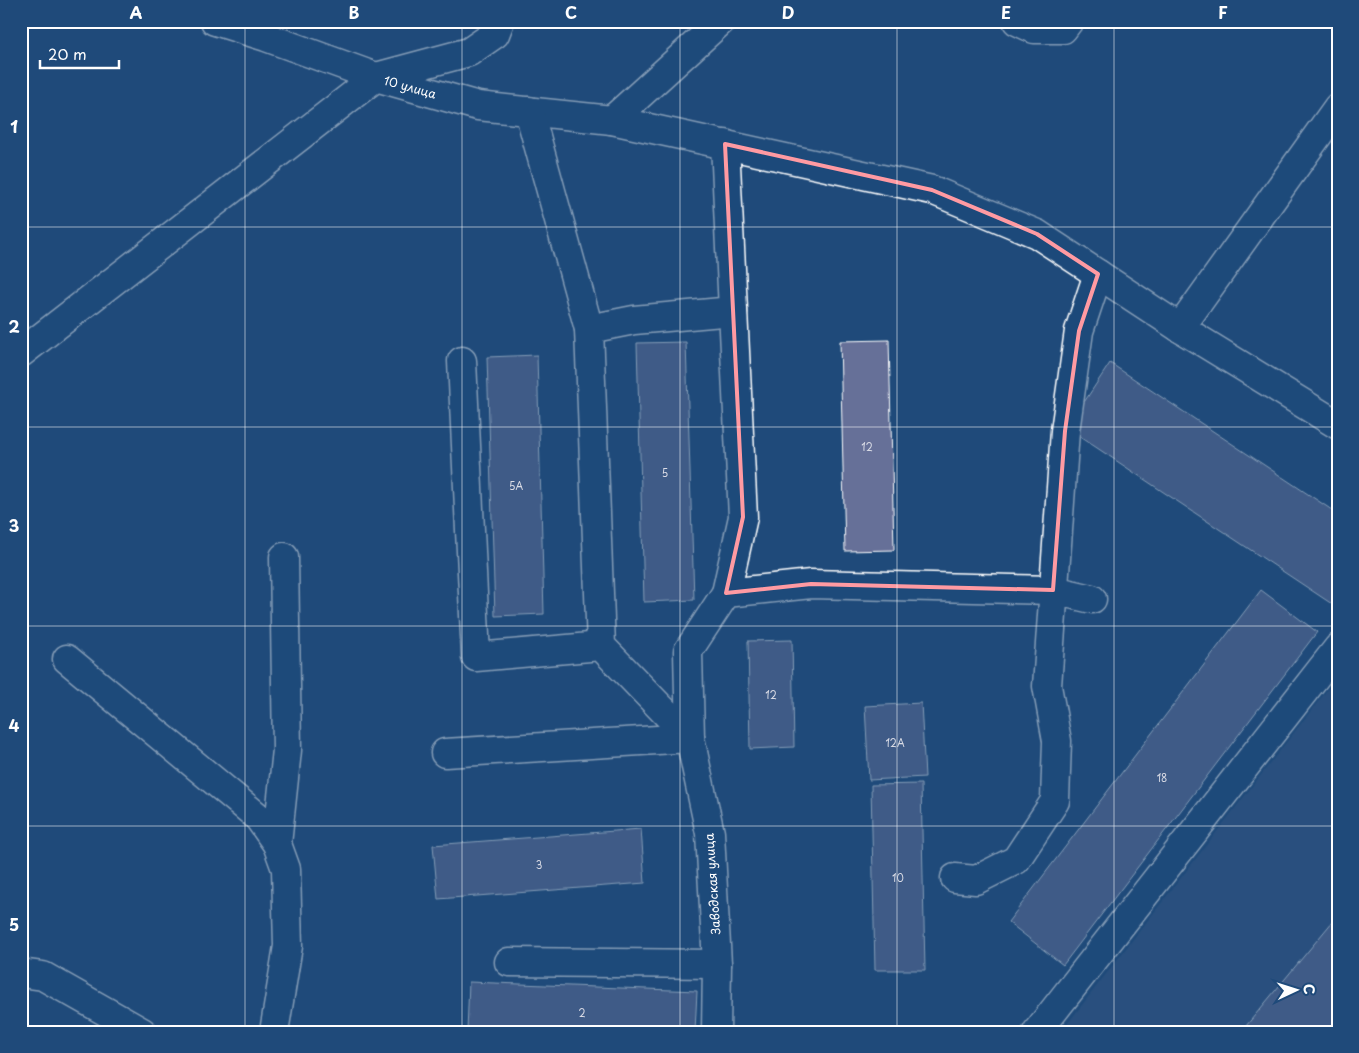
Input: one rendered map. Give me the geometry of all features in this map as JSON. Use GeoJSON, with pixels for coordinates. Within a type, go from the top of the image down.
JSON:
{"type":"FeatureCollection","features":[{"type":"Feature","properties":{"kind":"street","name":"10 улица"},"geometry":{"type":"LineString","coordinates":[[216,21],[268,29],[376,77],[478,106],[612,120],[932,190],[1037,234],[1180,328],[1338,425]]}},
{"type":"Feature","properties":{"kind":"street"},"geometry":{"type":"LineString","coordinates":[[21,353],[376,77],[469,52],[496,34],[500,21]]}},
{"type":"Feature","properties":{"kind":"street"},"geometry":{"type":"LineString","coordinates":[[612,120],[721,21]]}},
{"type":"Feature","properties":{"kind":"street"},"geometry":{"type":"LineString","coordinates":[[1017,21],[1034,29],[1063,29],[1069,21]]}},
{"type":"Feature","properties":{"kind":"street"},"geometry":{"type":"LineString","coordinates":[[1180,328],[1338,107]]}},
{"type":"Feature","properties":{"kind":"street"},"geometry":{"type":"LineString","coordinates":[[529,111],[589,329],[601,646],[690,738]]}},
{"type":"Feature","properties":{"kind":"street"},"geometry":{"type":"LineString","coordinates":[[725,144],[743,517],[726,593],[811,584],[1053,590],[1092,599]]}},
{"type":"Feature","properties":{"kind":"street"},"geometry":{"type":"LineString","coordinates":[[955,878],[976,880],[1016,860],[1055,801],[1057,741],[1047,686],[1065,431],[1080,331],[1098,274]]}},
{"type":"Feature","properties":{"kind":"street"},"geometry":{"type":"LineString","coordinates":[[589,329],[634,320],[733,311]]}},
{"type":"Feature","properties":{"kind":"street"},"geometry":{"type":"LineString","coordinates":[[462,361],[476,657],[601,646]]}},
{"type":"Feature","properties":{"kind":"street"},"geometry":{"type":"LineString","coordinates":[[278,844],[287,750],[284,557]]}},
{"type":"Feature","properties":{"kind":"street","name":"Заводская улица"},"geometry":{"type":"LineString","coordinates":[[716,1032],[717,964],[710,833],[690,738],[688,651],[726,593]]}},
{"type":"Feature","properties":{"kind":"street"},"geometry":{"type":"LineString","coordinates":[[1037,1032],[1338,648]]}},
{"type":"Feature","properties":{"kind":"street"},"geometry":{"type":"LineString","coordinates":[[66,659],[258,818],[278,844],[286,869],[288,946],[274,1032]]}},
{"type":"Feature","properties":{"kind":"street"},"geometry":{"type":"LineString","coordinates":[[445,753],[690,738]]}},
{"type":"Feature","properties":{"kind":"street"},"geometry":{"type":"LineString","coordinates":[[509,962],[717,964]]}},
{"type":"Feature","properties":{"kind":"street"},"geometry":{"type":"LineString","coordinates":[[21,972],[43,976],[142,1032]]}},
{"type":"Feature","properties":{"kind":"highlighted area"},"geometry":{"type":"Polygon","coordinates":[[[725,144],[932,190],[1037,234],[1098,274],[1079,331],[1065,431],[1053,590],[811,584],[726,593],[743,517],[725,144]]]}},
{"type":"Feature","properties":{"kind":"shaded area"},"geometry":{"type":"Polygon","coordinates":[[[1338,676],[1338,1032],[1061,1032],[1338,676]]]}},
{"type":"Feature","properties":{"kind":"building"},"geometry":{"type":"Polygon","coordinates":[[[889,340],[894,550],[845,551],[840,341],[889,340]]]}},
{"type":"Feature","properties":{"kind":"building"},"geometry":{"type":"Polygon","coordinates":[[[686,342],[694,600],[644,602],[637,343],[686,342]]]}},
{"type":"Feature","properties":{"kind":"building"},"geometry":{"type":"Polygon","coordinates":[[[537,355],[544,614],[495,616],[487,357],[537,355]]]}},
{"type":"Feature","properties":{"kind":"building"},"geometry":{"type":"Polygon","coordinates":[[[1110,363],[1338,514],[1338,596],[1332,604],[1067,428],[1110,363]]]}},
{"type":"Feature","properties":{"kind":"building"},"geometry":{"type":"Polygon","coordinates":[[[1261,590],[1317,632],[1063,965],[1008,922],[1261,590]]]}},
{"type":"Feature","properties":{"kind":"building"},"geometry":{"type":"Polygon","coordinates":[[[792,640],[794,747],[750,749],[748,641],[792,640]]]}},
{"type":"Feature","properties":{"kind":"building"},"geometry":{"type":"Polygon","coordinates":[[[921,703],[925,777],[869,780],[865,706],[921,703]]]}},
{"type":"Feature","properties":{"kind":"building"},"geometry":{"type":"Polygon","coordinates":[[[921,784],[925,970],[875,970],[871,785],[921,784]]]}},
{"type":"Feature","properties":{"kind":"building"},"geometry":{"type":"Polygon","coordinates":[[[641,829],[645,883],[438,899],[433,845],[641,829]]]}},
{"type":"Feature","properties":{"kind":"building"},"geometry":{"type":"Polygon","coordinates":[[[1338,915],[1338,1032],[1241,1032],[1338,915]]]}},
{"type":"Feature","properties":{"kind":"building"},"geometry":{"type":"Polygon","coordinates":[[[469,982],[697,991],[695,1032],[467,1032],[469,982]]]}}]}
